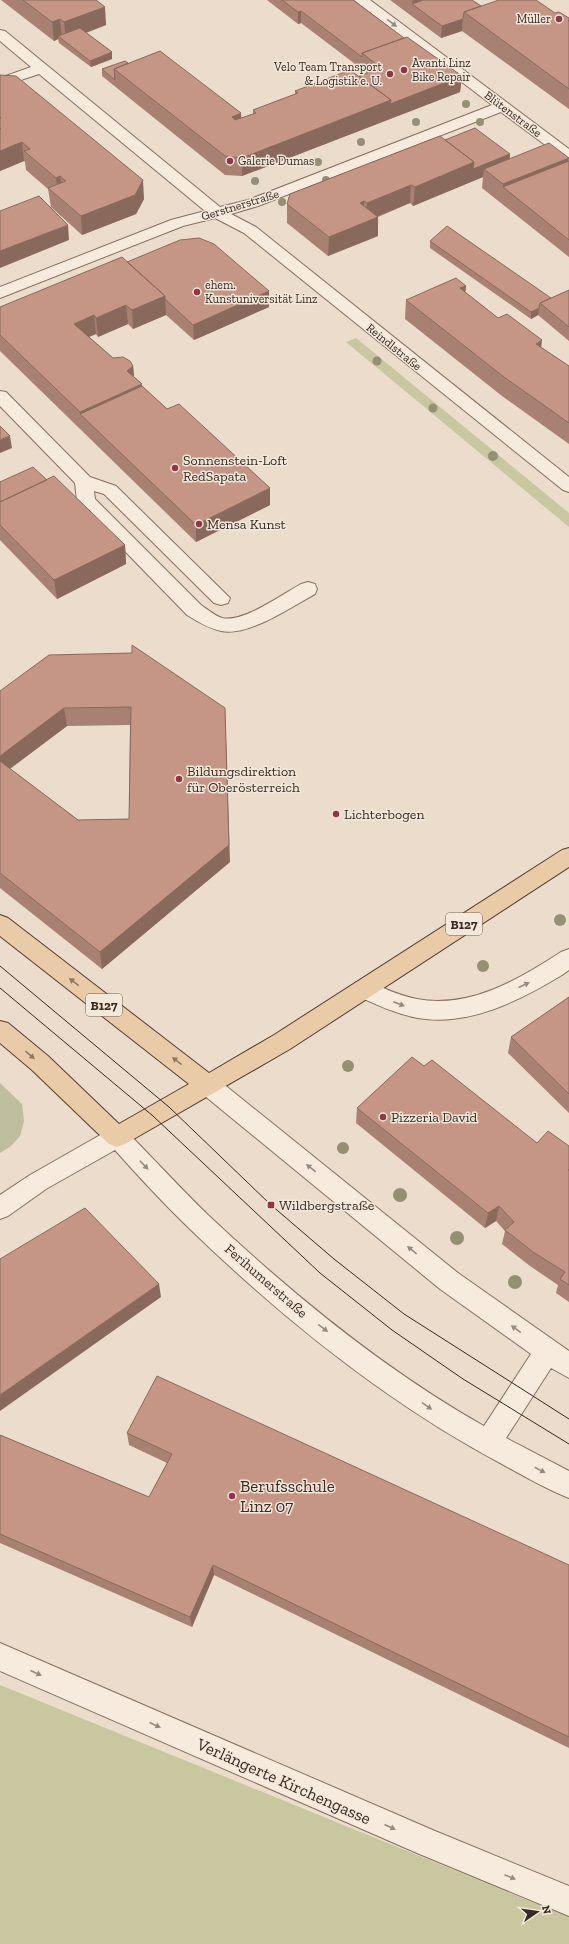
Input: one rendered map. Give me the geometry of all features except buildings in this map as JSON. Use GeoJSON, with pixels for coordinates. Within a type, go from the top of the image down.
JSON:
{"type":"FeatureCollection","features":[{"type":"Feature","properties":{"kind":"main road","name":"B127"},"geometry":{"type":"LineString","coordinates":[[117,1137],[282,1042],[569,856]]}},
{"type":"Feature","properties":{"kind":"main road","name":"B127"},"geometry":{"type":"LineString","coordinates":[[0,924],[208,1085]]}},
{"type":"Feature","properties":{"kind":"main road","name":"Ferihumerstraße"},"geometry":{"type":"LineString","coordinates":[[0,1030],[40,1063],[117,1137]]}},
{"type":"Feature","properties":{"kind":"street","name":"Blütenstraße"},"geometry":{"type":"LineString","coordinates":[[361,0],[569,156]]}},
{"type":"Feature","properties":{"kind":"street","name":"Reindlstraße"},"geometry":{"type":"LineString","coordinates":[[0,34],[216,212],[250,230],[569,486]]}},
{"type":"Feature","properties":{"kind":"street"},"geometry":{"type":"LineString","coordinates":[[0,84],[42,68]]}},
{"type":"Feature","properties":{"kind":"street","name":"Gerstnerstraße"},"geometry":{"type":"LineString","coordinates":[[0,293],[177,223],[254,203],[502,106]]}},
{"type":"Feature","properties":{"kind":"street"},"geometry":{"type":"LineString","coordinates":[[0,396],[84,481],[110,490],[221,598]]}},
{"type":"Feature","properties":{"kind":"street"},"geometry":{"type":"LineString","coordinates":[[84,481],[86,501],[194,610],[213,622],[226,625],[239,624],[308,589]]}},
{"type":"Feature","properties":{"kind":"street"},"geometry":{"type":"LineString","coordinates":[[363,989],[404,1006],[428,1010],[456,1008],[504,994],[545,975],[569,958]]}},
{"type":"Feature","properties":{"kind":"street"},"geometry":{"type":"LineString","coordinates":[[208,1085],[449,1281],[547,1352],[569,1366]]}},
{"type":"Feature","properties":{"kind":"street"},"geometry":{"type":"LineString","coordinates":[[0,1208],[38,1182],[117,1137]]}},
{"type":"Feature","properties":{"kind":"street","name":"Ferihumerstraße"},"geometry":{"type":"LineString","coordinates":[[117,1137],[198,1221],[278,1294],[374,1369],[432,1410],[488,1443],[569,1485]]}},
{"type":"Feature","properties":{"kind":"street"},"geometry":{"type":"LineString","coordinates":[[488,1443],[547,1352]]}},
{"type":"Feature","properties":{"kind":"street","name":"Verlängerte Kirchengasse"},"geometry":{"type":"LineString","coordinates":[[0,1657],[427,1844],[569,1901]]}},
{"type":"Feature","properties":{"kind":"green space"},"geometry":{"type":"Polygon","coordinates":[[[356,338],[569,513],[569,527],[346,342],[356,338]]]}},
{"type":"Feature","properties":{"kind":"green space"},"geometry":{"type":"Polygon","coordinates":[[[0,1083],[22,1104],[24,1121],[20,1136],[11,1146],[0,1153],[0,1083]]]}},
{"type":"Feature","properties":{"kind":"green space"},"geometry":{"type":"Polygon","coordinates":[[[0,1685],[569,1917],[569,1944],[0,1944],[0,1685]]]}},
{"type":"Feature","properties":{"kind":"tram line"},"geometry":{"type":"LineString","coordinates":[[0,966],[169,1107],[271,1205],[334,1259],[404,1314],[569,1419]]}},
{"type":"Feature","properties":{"kind":"tram line"},"geometry":{"type":"LineString","coordinates":[[0,988],[153,1116],[320,1273],[392,1330],[463,1379],[569,1444]]}},
{"type":"Feature","properties":{"kind":"place","name":"Müller"},"geometry":{"type":"Point","coordinates":[559,19]}},
{"type":"Feature","properties":{"kind":"place","name":"Avanti Linz Bike Repair"},"geometry":{"type":"Point","coordinates":[404,70]}},
{"type":"Feature","properties":{"kind":"place","name":"Velo Team Transport & Logistik e. U."},"geometry":{"type":"Point","coordinates":[390,74]}},
{"type":"Feature","properties":{"kind":"place","name":"Galerie Dumas"},"geometry":{"type":"Point","coordinates":[230,161]}},
{"type":"Feature","properties":{"kind":"place","name":"ehem. Kunstuniversität Linz"},"geometry":{"type":"Point","coordinates":[197,292]}},
{"type":"Feature","properties":{"kind":"place","name":"Sonnenstein-Loft RedSapata"},"geometry":{"type":"Point","coordinates":[175,468]}},
{"type":"Feature","properties":{"kind":"place","name":"Mensa Kunst"},"geometry":{"type":"Point","coordinates":[199,524]}},
{"type":"Feature","properties":{"kind":"place","name":"Bildungsdirektion für Oberösterreich"},"geometry":{"type":"Point","coordinates":[179,779]}},
{"type":"Feature","properties":{"kind":"place","name":"Lichterbogen"},"geometry":{"type":"Point","coordinates":[336,814]}},
{"type":"Feature","properties":{"kind":"place","name":"Pizzeria David"},"geometry":{"type":"Point","coordinates":[383,1117]}},
{"type":"Feature","properties":{"kind":"place","name":"Wildbergstraße"},"geometry":{"type":"Point","coordinates":[271,1205]}},
{"type":"Feature","properties":{"kind":"place","name":"Berufsschule Linz 07"},"geometry":{"type":"Point","coordinates":[232,1496]}}]}
